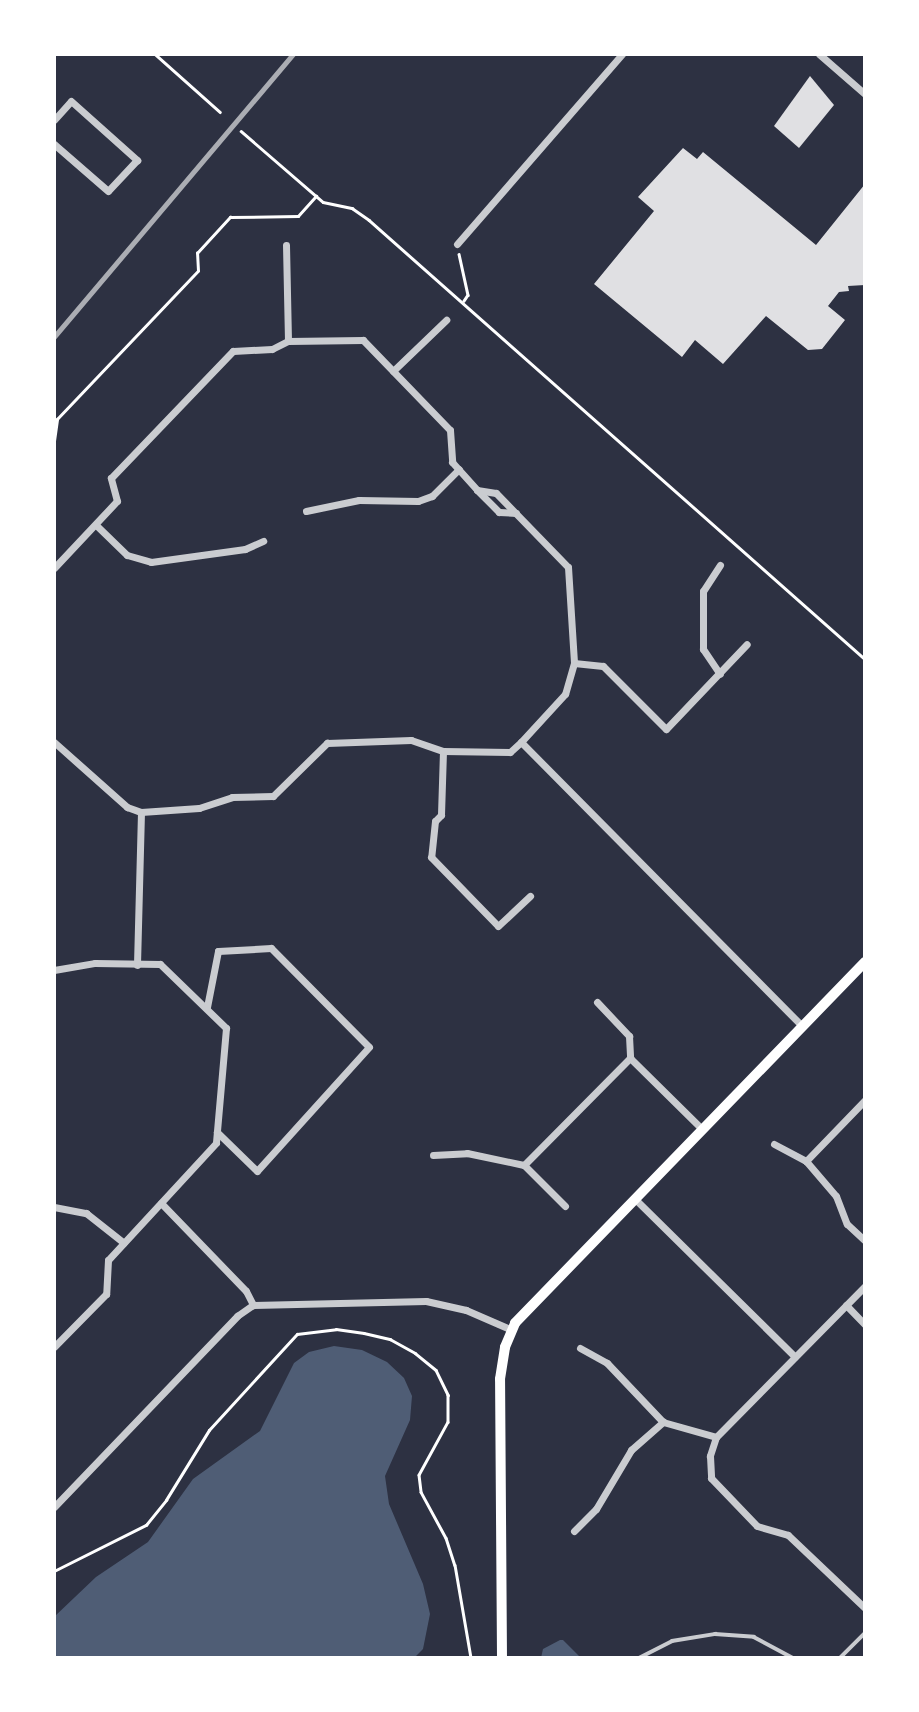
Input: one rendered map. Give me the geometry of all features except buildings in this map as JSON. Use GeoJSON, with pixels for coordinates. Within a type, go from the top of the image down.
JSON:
{"type":"FeatureCollection","features":[{"type":"Feature","properties":{"kind":"main road"},"geometry":{"type":"LineString","coordinates":[[502,1658],[500,1379],[512,1330],[533,1300],[865,962]]}},
{"type":"Feature","properties":{"kind":"street"},"geometry":{"type":"LineString","coordinates":[[457,244],[622,54]]}},
{"type":"Feature","properties":{"kind":"street"},"geometry":{"type":"LineString","coordinates":[[819,54],[865,94]]}},
{"type":"Feature","properties":{"kind":"street"},"geometry":{"type":"LineString","coordinates":[[54,120],[71,101],[136,160],[108,191],[54,144]]}},
{"type":"Feature","properties":{"kind":"street"},"geometry":{"type":"LineString","coordinates":[[286,245],[288,341]]}},
{"type":"Feature","properties":{"kind":"street"},"geometry":{"type":"LineString","coordinates":[[393,371],[446,320]]}},
{"type":"Feature","properties":{"kind":"street"},"geometry":{"type":"LineString","coordinates":[[54,568],[117,501],[111,478],[233,351],[271,349],[288,341],[363,340],[450,430],[452,462],[458,469],[477,490],[496,493],[568,567],[574,663],[565,694],[510,752],[443,751],[411,740],[327,743],[274,796],[232,797],[199,808],[141,812],[127,807],[54,742]]}},
{"type":"Feature","properties":{"kind":"street"},"geometry":{"type":"LineString","coordinates":[[306,510],[359,500],[418,501],[432,496],[458,469]]}},
{"type":"Feature","properties":{"kind":"street"},"geometry":{"type":"LineString","coordinates":[[96,525],[127,555],[151,562],[245,549],[263,541]]}},
{"type":"Feature","properties":{"kind":"street"},"geometry":{"type":"LineString","coordinates":[[720,565],[703,590],[703,649],[720,674]]}},
{"type":"Feature","properties":{"kind":"street"},"geometry":{"type":"LineString","coordinates":[[574,663],[603,666],[666,729],[747,644]]}},
{"type":"Feature","properties":{"kind":"street"},"geometry":{"type":"LineString","coordinates":[[521,742],[803,1026]]}},
{"type":"Feature","properties":{"kind":"street"},"geometry":{"type":"LineString","coordinates":[[443,751],[442,815],[435,821],[431,856],[498,926],[530,896]]}},
{"type":"Feature","properties":{"kind":"street"},"geometry":{"type":"LineString","coordinates":[[137,965],[141,812]]}},
{"type":"Feature","properties":{"kind":"street"},"geometry":{"type":"LineString","coordinates":[[207,1007],[218,951],[271,948],[369,1048],[257,1171],[217,1132]]}},
{"type":"Feature","properties":{"kind":"street"},"geometry":{"type":"LineString","coordinates":[[54,970],[95,963],[160,964],[226,1028],[216,1143],[108,1260],[106,1294],[54,1347]]}},
{"type":"Feature","properties":{"kind":"street"},"geometry":{"type":"LineString","coordinates":[[597,1002],[629,1036],[630,1058],[701,1128]]}},
{"type":"Feature","properties":{"kind":"street"},"geometry":{"type":"LineString","coordinates":[[524,1165],[630,1058]]}},
{"type":"Feature","properties":{"kind":"street"},"geometry":{"type":"LineString","coordinates":[[806,1161],[865,1100]]}},
{"type":"Feature","properties":{"kind":"street"},"geometry":{"type":"LineString","coordinates":[[774,1144],[806,1161],[836,1196],[847,1224],[865,1241]]}},
{"type":"Feature","properties":{"kind":"street"},"geometry":{"type":"LineString","coordinates":[[433,1155],[467,1153],[524,1165],[565,1206]]}},
{"type":"Feature","properties":{"kind":"street"},"geometry":{"type":"LineString","coordinates":[[633,1198],[795,1357]]}},
{"type":"Feature","properties":{"kind":"street"},"geometry":{"type":"LineString","coordinates":[[161,1203],[246,1291],[253,1305]]}},
{"type":"Feature","properties":{"kind":"street"},"geometry":{"type":"LineString","coordinates":[[54,1207],[86,1213],[124,1243]]}},
{"type":"Feature","properties":{"kind":"street"},"geometry":{"type":"LineString","coordinates":[[865,1286],[716,1437],[710,1456],[711,1478],[757,1526],[788,1535],[865,1608]]}},
{"type":"Feature","properties":{"kind":"street"},"geometry":{"type":"LineString","coordinates":[[54,1507],[237,1315],[253,1305],[426,1301],[466,1310],[512,1330]]}},
{"type":"Feature","properties":{"kind":"street"},"geometry":{"type":"LineString","coordinates":[[846,1306],[865,1325]]}},
{"type":"Feature","properties":{"kind":"street"},"geometry":{"type":"LineString","coordinates":[[580,1348],[607,1363],[663,1422],[716,1437]]}},
{"type":"Feature","properties":{"kind":"street"},"geometry":{"type":"LineString","coordinates":[[574,1531],[596,1509],[631,1450],[663,1422]]}},
{"type":"Feature","properties":{"kind":"lane"},"geometry":{"type":"LineString","coordinates":[[840,1658],[865,1633]]}},
{"type":"Feature","properties":{"kind":"lane"},"geometry":{"type":"LineString","coordinates":[[639,1658],[672,1641],[715,1634],[754,1637],[793,1658]]}},
{"type":"Feature","properties":{"kind":"path"},"geometry":{"type":"LineString","coordinates":[[155,54],[220,112]]}},
{"type":"Feature","properties":{"kind":"path"},"geometry":{"type":"LineString","coordinates":[[241,131],[316,196],[358,212],[865,659]]}},
{"type":"Feature","properties":{"kind":"path"},"geometry":{"type":"LineString","coordinates":[[54,441],[57,419],[198,271],[197,253],[230,217],[298,216],[316,196]]}},
{"type":"Feature","properties":{"kind":"path"},"geometry":{"type":"LineString","coordinates":[[457,244],[468,295],[463,302]]}},
{"type":"Feature","properties":{"kind":"path"},"geometry":{"type":"LineString","coordinates":[[54,1572],[145,1525],[166,1500],[209,1430],[297,1334],[336,1329],[364,1333],[390,1339],[415,1353],[436,1370],[448,1395],[448,1422],[419,1475],[421,1492],[446,1538],[454,1564],[471,1658]]}},
{"type":"Feature","properties":{"kind":"water"},"geometry":{"type":"Polygon","coordinates":[[[334,1346],[362,1350],[387,1362],[404,1378],[412,1396],[410,1420],[385,1476],[389,1504],[423,1584],[430,1614],[423,1649],[414,1658],[54,1658],[54,1617],[96,1577],[148,1542],[193,1479],[260,1431],[294,1363],[309,1352],[334,1346]]]}},
{"type":"Feature","properties":{"kind":"water"},"geometry":{"type":"Polygon","coordinates":[[[560,1640],[581,1658],[541,1658],[543,1649],[560,1640]]]}},
{"type":"Feature","properties":{"kind":"railway"},"geometry":{"type":"LineString","coordinates":[[54,337],[293,54]]}}]}
